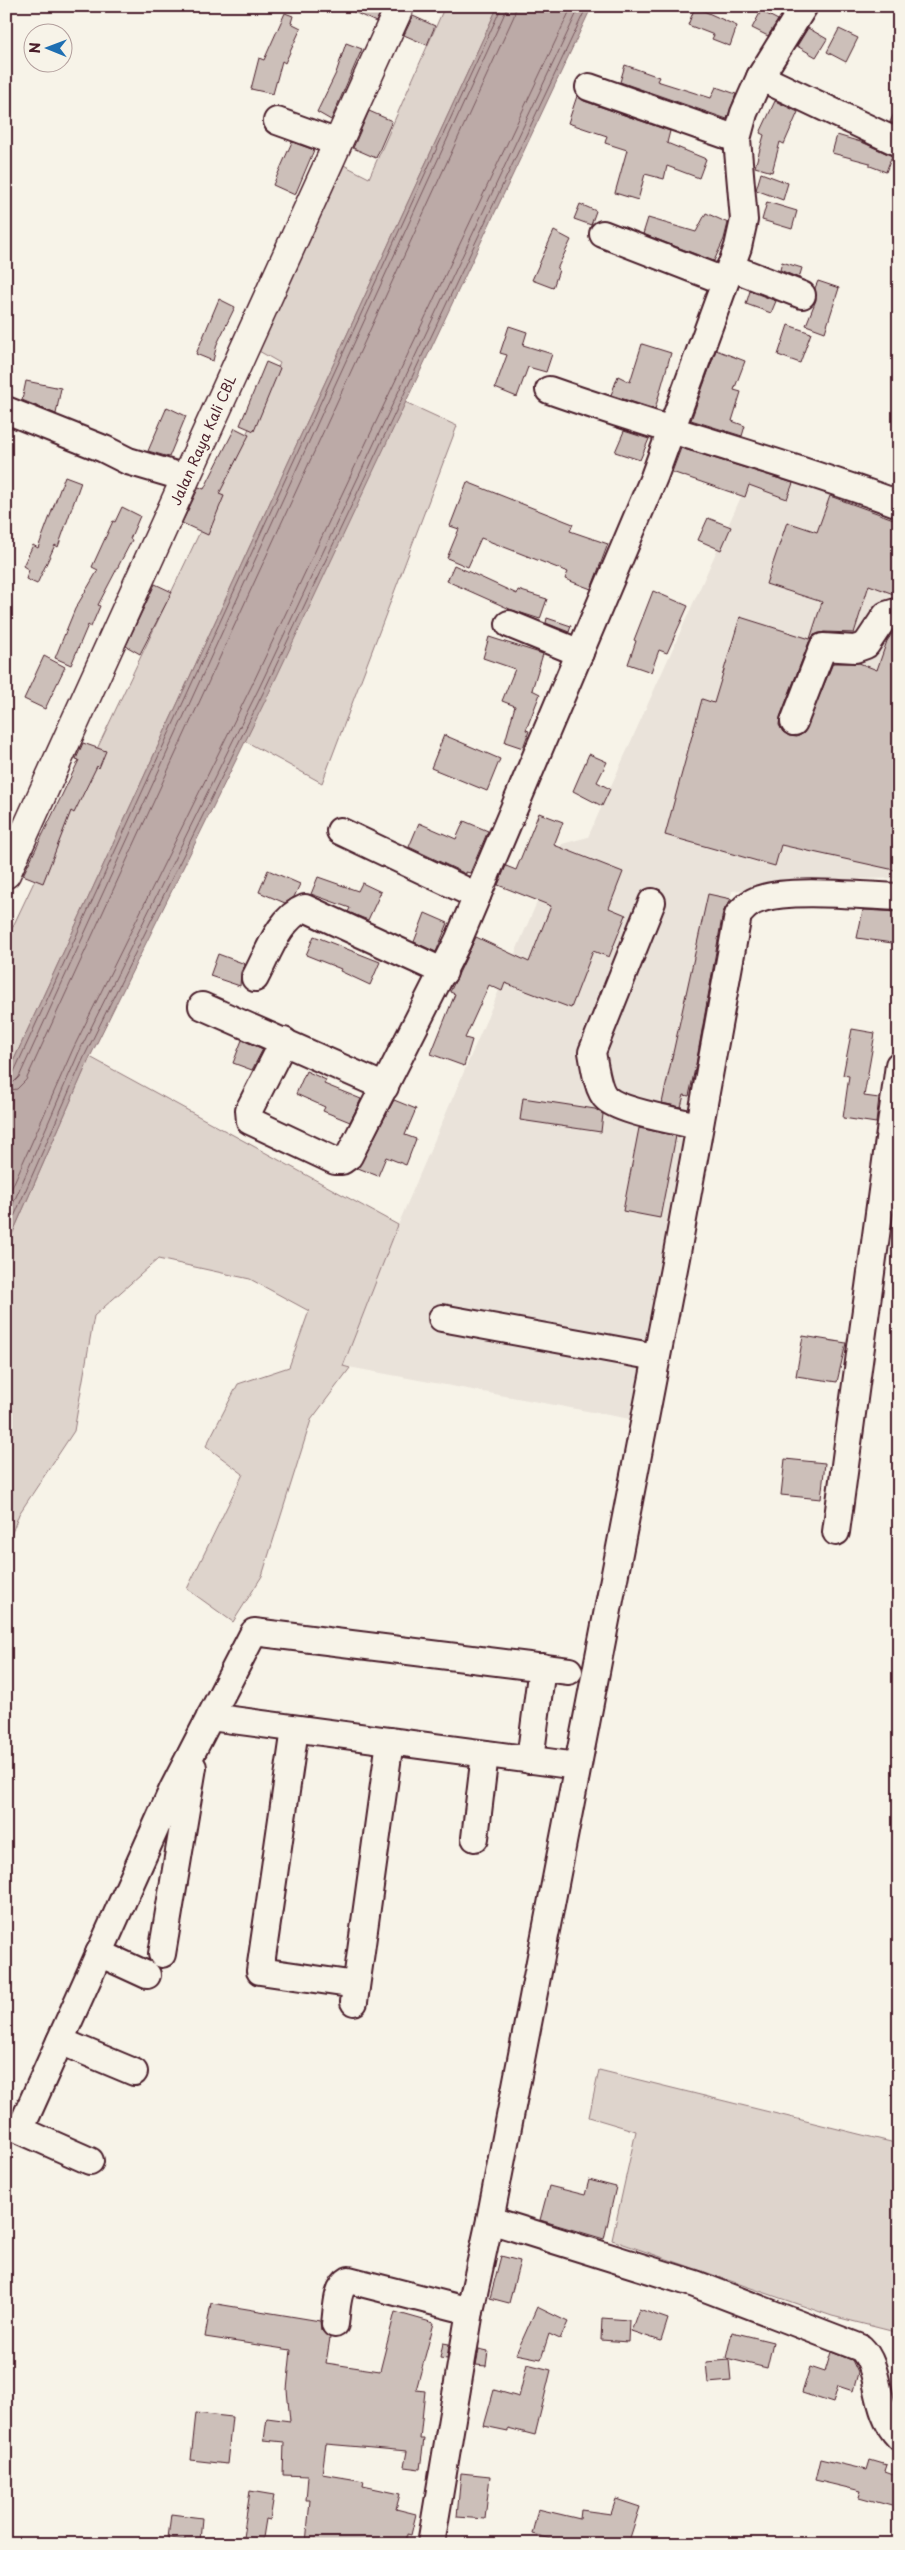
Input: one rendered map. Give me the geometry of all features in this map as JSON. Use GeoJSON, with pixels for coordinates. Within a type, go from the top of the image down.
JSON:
{"type":"FeatureCollection","features":[{"type":"Feature","properties":{"kind":"main road","name":"Jalan Raya Kali CBL"},"geometry":{"type":"LineString","coordinates":[[6,874],[400,6]]}},
{"type":"Feature","properties":{"kind":"street"},"geometry":{"type":"LineString","coordinates":[[284,1041],[249,1110],[248,1118],[250,1121],[335,1161],[342,1161],[349,1156],[444,972],[654,477],[738,247],[744,220],[737,139],[744,113],[760,78],[804,6]]}},
{"type":"Feature","properties":{"kind":"street"},"geometry":{"type":"LineString","coordinates":[[760,78],[899,143]]}},
{"type":"Feature","properties":{"kind":"street"},"geometry":{"type":"LineString","coordinates":[[589,87],[737,139]]}},
{"type":"Feature","properties":{"kind":"street"},"geometry":{"type":"LineString","coordinates":[[277,121],[338,143]]}},
{"type":"Feature","properties":{"kind":"street"},"geometry":{"type":"LineString","coordinates":[[604,234],[727,274],[802,295]]}},
{"type":"Feature","properties":{"kind":"street"},"geometry":{"type":"LineString","coordinates":[[549,390],[670,430],[777,461],[899,504]]}},
{"type":"Feature","properties":{"kind":"street"},"geometry":{"type":"LineString","coordinates":[[6,410],[104,449],[128,461],[186,478]]}},
{"type":"Feature","properties":{"kind":"street"},"geometry":{"type":"LineString","coordinates":[[794,722],[823,648],[855,649],[866,645],[886,614],[899,611]]}},
{"type":"Feature","properties":{"kind":"street"},"geometry":{"type":"LineString","coordinates":[[509,624],[580,653]]}},
{"type":"Feature","properties":{"kind":"street"},"geometry":{"type":"LineString","coordinates":[[340,831],[477,896]]}},
{"type":"Feature","properties":{"kind":"street"},"geometry":{"type":"LineString","coordinates":[[432,2544],[470,2311],[490,2220],[656,1357],[738,915],[746,905],[760,898],[787,894],[899,897]]}},
{"type":"Feature","properties":{"kind":"street"},"geometry":{"type":"LineString","coordinates":[[652,902],[592,1052],[595,1072],[605,1099],[618,1106],[699,1126]]}},
{"type":"Feature","properties":{"kind":"street"},"geometry":{"type":"LineString","coordinates":[[255,978],[283,924],[292,913],[305,908],[444,972]]}},
{"type":"Feature","properties":{"kind":"street"},"geometry":{"type":"LineString","coordinates":[[202,1006],[385,1087]]}},
{"type":"Feature","properties":{"kind":"street"},"geometry":{"type":"LineString","coordinates":[[836,1532],[899,1065]]}},
{"type":"Feature","properties":{"kind":"street"},"geometry":{"type":"LineString","coordinates":[[442,1318],[656,1357]]}},
{"type":"Feature","properties":{"kind":"street"},"geometry":{"type":"LineString","coordinates":[[90,2161],[20,2130],[173,1789],[254,1632],[569,1671]]}},
{"type":"Feature","properties":{"kind":"street"},"geometry":{"type":"LineString","coordinates":[[530,1760],[542,1667]]}},
{"type":"Feature","properties":{"kind":"street"},"geometry":{"type":"LineString","coordinates":[[210,1718],[577,1766]]}},
{"type":"Feature","properties":{"kind":"street"},"geometry":{"type":"LineString","coordinates":[[295,1729],[260,1972],[355,1994],[390,1741]]}},
{"type":"Feature","properties":{"kind":"street"},"geometry":{"type":"LineString","coordinates":[[162,1954],[198,1742]]}},
{"type":"Feature","properties":{"kind":"street"},"geometry":{"type":"LineString","coordinates":[[475,1838],[485,1754]]}},
{"type":"Feature","properties":{"kind":"street"},"geometry":{"type":"LineString","coordinates":[[100,1953],[147,1975]]}},
{"type":"Feature","properties":{"kind":"street"},"geometry":{"type":"LineString","coordinates":[[60,2041],[134,2072]]}},
{"type":"Feature","properties":{"kind":"street"},"geometry":{"type":"LineString","coordinates":[[490,2220],[695,2284],[861,2348],[866,2353],[873,2372],[886,2419],[899,2437]]}},
{"type":"Feature","properties":{"kind":"street"},"geometry":{"type":"LineString","coordinates":[[335,2324],[340,2290],[342,2285],[349,2280],[470,2311]]}},
{"type":"Feature","properties":{"kind":"shaded area"},"geometry":{"type":"Polygon","coordinates":[[[445,6],[498,6],[6,1077],[6,941],[280,363],[250,346],[328,157],[369,178],[445,6]]]}},
{"type":"Feature","properties":{"kind":"shaded area"},"geometry":{"type":"Polygon","coordinates":[[[405,402],[457,426],[322,783],[245,741],[405,402]]]}},
{"type":"Feature","properties":{"kind":"shaded area"},"geometry":{"type":"Polygon","coordinates":[[[763,448],[899,498],[899,878],[865,879],[732,891],[630,1419],[343,1366],[398,1225],[562,844],[588,837],[763,448]]]}},
{"type":"Feature","properties":{"kind":"shaded area"},"geometry":{"type":"Polygon","coordinates":[[[90,1057],[398,1225],[343,1366],[350,1368],[311,1420],[262,1576],[233,1622],[187,1589],[243,1474],[206,1446],[238,1384],[289,1367],[309,1311],[250,1279],[158,1259],[94,1316],[74,1431],[19,1514],[6,1549],[6,1248],[90,1057]]]}},
{"type":"Feature","properties":{"kind":"shaded area"},"geometry":{"type":"Polygon","coordinates":[[[599,2070],[899,2144],[899,2333],[832,2316],[612,2240],[636,2131],[589,2117],[599,2070]]]}},
{"type":"Feature","properties":{"kind":"water"},"geometry":{"type":"Polygon","coordinates":[[[498,6],[592,6],[269,693],[90,1057],[6,1248],[6,1077],[498,6]]]}},
{"type":"Feature","properties":{"kind":"building"},"geometry":{"type":"Polygon","coordinates":[[[341,6],[383,6],[376,22],[341,6]]]}},
{"type":"Feature","properties":{"kind":"building"},"geometry":{"type":"Polygon","coordinates":[[[695,7],[737,26],[730,46],[712,39],[714,35],[688,25],[695,7]]]}},
{"type":"Feature","properties":{"kind":"building"},"geometry":{"type":"Polygon","coordinates":[[[761,11],[778,20],[768,36],[752,28],[761,11]]]}},
{"type":"Feature","properties":{"kind":"building"},"geometry":{"type":"Polygon","coordinates":[[[285,13],[293,16],[291,23],[301,28],[285,63],[282,61],[273,94],[251,89],[259,58],[264,60],[285,13]]]}},
{"type":"Feature","properties":{"kind":"building"},"geometry":{"type":"Polygon","coordinates":[[[413,16],[435,26],[427,45],[404,35],[413,16]]]}},
{"type":"Feature","properties":{"kind":"building"},"geometry":{"type":"Polygon","coordinates":[[[808,28],[827,39],[816,57],[797,46],[808,28]]]}},
{"type":"Feature","properties":{"kind":"building"},"geometry":{"type":"Polygon","coordinates":[[[839,29],[858,38],[846,62],[827,52],[839,29]]]}},
{"type":"Feature","properties":{"kind":"building"},"geometry":{"type":"Polygon","coordinates":[[[346,43],[362,49],[331,120],[317,112],[336,73],[346,43]]]}},
{"type":"Feature","properties":{"kind":"building"},"geometry":{"type":"Polygon","coordinates":[[[625,65],[659,77],[657,81],[711,98],[716,87],[736,94],[727,119],[620,82],[625,65]]]}},
{"type":"Feature","properties":{"kind":"building"},"geometry":{"type":"Polygon","coordinates":[[[577,96],[584,101],[670,131],[667,143],[706,159],[699,178],[667,166],[664,179],[645,174],[638,200],[615,193],[627,150],[605,143],[607,136],[568,123],[577,96]]]}},
{"type":"Feature","properties":{"kind":"building"},"geometry":{"type":"Polygon","coordinates":[[[775,101],[798,112],[784,144],[780,142],[772,172],[755,167],[764,135],[760,133],[775,101]]]}},
{"type":"Feature","properties":{"kind":"building"},"geometry":{"type":"Polygon","coordinates":[[[899,105],[899,126],[890,122],[899,105]]]}},
{"type":"Feature","properties":{"kind":"building"},"geometry":{"type":"Polygon","coordinates":[[[369,111],[392,121],[376,158],[353,148],[369,111]]]}},
{"type":"Feature","properties":{"kind":"building"},"geometry":{"type":"Polygon","coordinates":[[[837,135],[864,143],[892,156],[886,172],[870,166],[870,163],[832,153],[837,135]]]}},
{"type":"Feature","properties":{"kind":"building"},"geometry":{"type":"Polygon","coordinates":[[[292,142],[314,150],[295,195],[273,185],[292,142]]]}},
{"type":"Feature","properties":{"kind":"building"},"geometry":{"type":"Polygon","coordinates":[[[761,173],[788,183],[783,200],[756,190],[761,173]]]}},
{"type":"Feature","properties":{"kind":"building"},"geometry":{"type":"Polygon","coordinates":[[[767,202],[797,211],[792,229],[762,220],[767,202]]]}},
{"type":"Feature","properties":{"kind":"building"},"geometry":{"type":"Polygon","coordinates":[[[580,204],[596,211],[591,225],[574,219],[580,204]]]}},
{"type":"Feature","properties":{"kind":"building"},"geometry":{"type":"Polygon","coordinates":[[[706,213],[728,223],[724,239],[714,261],[643,234],[648,218],[696,232],[706,213]]]}},
{"type":"Feature","properties":{"kind":"building"},"geometry":{"type":"Polygon","coordinates":[[[554,231],[571,240],[557,269],[559,270],[553,288],[532,280],[554,231]]]}},
{"type":"Feature","properties":{"kind":"building"},"geometry":{"type":"Polygon","coordinates":[[[782,262],[802,268],[799,278],[780,270],[782,262]]]}},
{"type":"Feature","properties":{"kind":"building"},"geometry":{"type":"Polygon","coordinates":[[[818,281],[839,288],[825,332],[806,325],[816,300],[815,288],[818,281]]]}},
{"type":"Feature","properties":{"kind":"building"},"geometry":{"type":"Polygon","coordinates":[[[750,291],[776,301],[771,313],[746,304],[750,291]]]}},
{"type":"Feature","properties":{"kind":"building"},"geometry":{"type":"Polygon","coordinates":[[[219,299],[235,307],[217,344],[213,361],[196,354],[219,299]]]}},
{"type":"Feature","properties":{"kind":"building"},"geometry":{"type":"Polygon","coordinates":[[[788,325],[811,333],[800,363],[778,355],[788,325]]]}},
{"type":"Feature","properties":{"kind":"building"},"geometry":{"type":"Polygon","coordinates":[[[509,326],[527,332],[523,345],[552,354],[546,372],[528,367],[517,397],[495,388],[507,355],[500,353],[509,326]]]}},
{"type":"Feature","properties":{"kind":"building"},"geometry":{"type":"Polygon","coordinates":[[[642,344],[671,353],[655,409],[611,395],[618,376],[630,382],[642,344]]]}},
{"type":"Feature","properties":{"kind":"building"},"geometry":{"type":"Polygon","coordinates":[[[716,350],[745,361],[734,390],[741,392],[732,421],[745,426],[742,436],[691,420],[716,350]]]}},
{"type":"Feature","properties":{"kind":"building"},"geometry":{"type":"Polygon","coordinates":[[[266,362],[280,368],[254,431],[240,425],[266,362]]]}},
{"type":"Feature","properties":{"kind":"building"},"geometry":{"type":"Polygon","coordinates":[[[26,381],[61,388],[56,414],[22,400],[26,381]]]}},
{"type":"Feature","properties":{"kind":"building"},"geometry":{"type":"Polygon","coordinates":[[[167,407],[186,416],[169,457],[148,451],[167,407]]]}},
{"type":"Feature","properties":{"kind":"building"},"geometry":{"type":"Polygon","coordinates":[[[235,428],[249,435],[219,494],[224,496],[208,535],[182,523],[199,487],[204,489],[235,428]]]}},
{"type":"Feature","properties":{"kind":"building"},"geometry":{"type":"Polygon","coordinates":[[[624,431],[649,439],[640,460],[615,452],[624,431]]]}},
{"type":"Feature","properties":{"kind":"building"},"geometry":{"type":"Polygon","coordinates":[[[681,448],[793,483],[787,499],[749,485],[745,497],[672,472],[681,448]]]}},
{"type":"Feature","properties":{"kind":"building"},"geometry":{"type":"Polygon","coordinates":[[[65,476],[81,482],[58,547],[55,545],[37,584],[26,579],[29,570],[23,566],[33,545],[38,548],[65,476]]]}},
{"type":"Feature","properties":{"kind":"building"},"geometry":{"type":"Polygon","coordinates":[[[467,482],[573,524],[570,531],[608,544],[591,589],[565,579],[568,572],[481,538],[468,567],[447,558],[459,529],[450,526],[467,482]]]}},
{"type":"Feature","properties":{"kind":"building"},"geometry":{"type":"Polygon","coordinates":[[[830,496],[899,521],[899,596],[869,585],[854,633],[824,632],[814,635],[809,642],[780,717],[779,725],[783,732],[789,736],[797,737],[804,733],[833,663],[859,663],[877,670],[887,641],[896,628],[899,627],[899,871],[781,845],[775,866],[665,835],[702,699],[714,703],[740,617],[810,639],[822,602],[766,584],[787,522],[817,532],[830,496]]]}},
{"type":"Feature","properties":{"kind":"building"},"geometry":{"type":"Polygon","coordinates":[[[122,507],[140,516],[130,539],[132,540],[98,605],[100,606],[91,627],[88,625],[71,665],[55,658],[75,609],[98,570],[92,567],[113,521],[115,522],[122,507]]]}},
{"type":"Feature","properties":{"kind":"building"},"geometry":{"type":"Polygon","coordinates":[[[708,518],[731,527],[721,550],[698,540],[708,518]]]}},
{"type":"Feature","properties":{"kind":"building"},"geometry":{"type":"Polygon","coordinates":[[[454,565],[517,594],[518,590],[547,599],[540,619],[512,610],[447,581],[454,565]]]}},
{"type":"Feature","properties":{"kind":"building"},"geometry":{"type":"Polygon","coordinates":[[[155,584],[172,592],[140,654],[126,646],[155,584]]]}},
{"type":"Feature","properties":{"kind":"building"},"geometry":{"type":"Polygon","coordinates":[[[653,591],[688,606],[667,653],[659,650],[651,672],[628,664],[636,641],[634,640],[653,591]]]}},
{"type":"Feature","properties":{"kind":"building"},"geometry":{"type":"Polygon","coordinates":[[[547,618],[571,626],[569,632],[546,623],[547,618]]]}},
{"type":"Feature","properties":{"kind":"building"},"geometry":{"type":"Polygon","coordinates":[[[489,637],[543,654],[532,690],[540,694],[526,730],[529,731],[523,748],[505,742],[515,706],[502,701],[515,669],[483,658],[489,637]]]}},
{"type":"Feature","properties":{"kind":"building"},"geometry":{"type":"Polygon","coordinates":[[[44,656],[65,667],[45,709],[24,699],[44,656]]]}},
{"type":"Feature","properties":{"kind":"building"},"geometry":{"type":"Polygon","coordinates":[[[444,735],[500,759],[487,791],[431,768],[444,735]]]}},
{"type":"Feature","properties":{"kind":"building"},"geometry":{"type":"Polygon","coordinates":[[[83,743],[106,751],[99,768],[97,766],[74,813],[71,811],[43,883],[23,875],[79,760],[76,759],[83,743]]]}},
{"type":"Feature","properties":{"kind":"building"},"geometry":{"type":"Polygon","coordinates":[[[589,754],[607,762],[597,782],[610,789],[602,806],[573,791],[589,754]]]}},
{"type":"Feature","properties":{"kind":"building"},"geometry":{"type":"Polygon","coordinates":[[[539,813],[563,822],[554,845],[623,872],[609,908],[626,915],[609,957],[593,951],[571,1008],[505,983],[502,991],[489,985],[465,1038],[472,1040],[464,1066],[431,1054],[455,994],[450,992],[476,937],[529,962],[551,906],[498,885],[506,866],[516,870],[539,813]]]}},
{"type":"Feature","properties":{"kind":"building"},"geometry":{"type":"Polygon","coordinates":[[[464,821],[488,831],[470,873],[466,872],[466,874],[409,847],[419,823],[456,839],[464,821]]]}},
{"type":"Feature","properties":{"kind":"building"},"geometry":{"type":"Polygon","coordinates":[[[268,870],[300,884],[294,897],[285,903],[259,892],[268,870]]]}},
{"type":"Feature","properties":{"kind":"building"},"geometry":{"type":"Polygon","coordinates":[[[318,877],[358,891],[362,883],[381,892],[368,920],[348,912],[350,908],[311,894],[318,877]]]}},
{"type":"Feature","properties":{"kind":"building"},"geometry":{"type":"Polygon","coordinates":[[[708,894],[731,899],[723,912],[689,1096],[684,1095],[681,1107],[662,1103],[708,894]]]}},
{"type":"Feature","properties":{"kind":"building"},"geometry":{"type":"Polygon","coordinates":[[[863,910],[899,912],[899,944],[857,938],[863,910]]]}},
{"type":"Feature","properties":{"kind":"building"},"geometry":{"type":"Polygon","coordinates":[[[425,913],[448,923],[436,952],[414,942],[425,913]]]}},
{"type":"Feature","properties":{"kind":"building"},"geometry":{"type":"Polygon","coordinates":[[[314,936],[380,962],[370,985],[340,971],[341,969],[306,955],[314,936]]]}},
{"type":"Feature","properties":{"kind":"building"},"geometry":{"type":"Polygon","coordinates":[[[218,954],[245,964],[241,972],[240,986],[210,976],[218,954]]]}},
{"type":"Feature","properties":{"kind":"building"},"geometry":{"type":"Polygon","coordinates":[[[852,1029],[875,1033],[864,1096],[879,1098],[876,1123],[843,1118],[849,1076],[843,1075],[852,1029]]]}},
{"type":"Feature","properties":{"kind":"building"},"geometry":{"type":"Polygon","coordinates":[[[242,1040],[263,1049],[252,1070],[233,1063],[242,1040]]]}},
{"type":"Feature","properties":{"kind":"building"},"geometry":{"type":"Polygon","coordinates":[[[306,1071],[326,1080],[324,1084],[361,1099],[350,1122],[323,1111],[325,1107],[296,1094],[306,1071]]]}},
{"type":"Feature","properties":{"kind":"building"},"geometry":{"type":"Polygon","coordinates":[[[523,1098],[595,1109],[603,1114],[601,1132],[520,1120],[523,1098]]]}},
{"type":"Feature","properties":{"kind":"building"},"geometry":{"type":"Polygon","coordinates":[[[394,1100],[416,1109],[405,1135],[416,1139],[406,1165],[386,1157],[378,1176],[358,1168],[394,1100]]]}},
{"type":"Feature","properties":{"kind":"building"},"geometry":{"type":"Polygon","coordinates":[[[639,1128],[676,1136],[660,1218],[623,1211],[639,1128]]]}},
{"type":"Feature","properties":{"kind":"building"},"geometry":{"type":"Polygon","coordinates":[[[803,1336],[846,1343],[837,1382],[796,1376],[803,1336]]]}},
{"type":"Feature","properties":{"kind":"building"},"geometry":{"type":"Polygon","coordinates":[[[785,1459],[825,1463],[821,1499],[781,1495],[785,1459]]]}},
{"type":"Feature","properties":{"kind":"building"},"geometry":{"type":"Polygon","coordinates":[[[589,2180],[616,2187],[604,2239],[540,2220],[549,2186],[585,2195],[589,2180]]]}},
{"type":"Feature","properties":{"kind":"building"},"geometry":{"type":"Polygon","coordinates":[[[501,2256],[520,2261],[509,2303],[490,2298],[501,2256]]]}},
{"type":"Feature","properties":{"kind":"building"},"geometry":{"type":"Polygon","coordinates":[[[211,2303],[320,2321],[321,2330],[330,2338],[326,2363],[380,2371],[395,2312],[434,2323],[416,2390],[425,2391],[420,2439],[424,2439],[420,2469],[404,2467],[407,2451],[326,2444],[322,2474],[364,2481],[363,2486],[400,2494],[396,2509],[416,2514],[411,2535],[407,2534],[406,2544],[306,2543],[310,2500],[306,2500],[308,2476],[283,2475],[284,2442],[264,2440],[267,2418],[290,2421],[287,2390],[291,2350],[205,2337],[211,2303]]]}},
{"type":"Feature","properties":{"kind":"building"},"geometry":{"type":"Polygon","coordinates":[[[537,2307],[568,2322],[560,2339],[549,2334],[541,2359],[516,2354],[537,2307]]]}},
{"type":"Feature","properties":{"kind":"building"},"geometry":{"type":"Polygon","coordinates":[[[639,2309],[668,2319],[661,2341],[631,2331],[639,2309]]]}},
{"type":"Feature","properties":{"kind":"building"},"geometry":{"type":"Polygon","coordinates":[[[602,2318],[629,2320],[628,2342],[601,2340],[602,2318]]]}},
{"type":"Feature","properties":{"kind":"building"},"geometry":{"type":"Polygon","coordinates":[[[732,2332],[773,2342],[767,2368],[726,2358],[732,2332]]]}},
{"type":"Feature","properties":{"kind":"building"},"geometry":{"type":"Polygon","coordinates":[[[443,2343],[449,2344],[447,2359],[440,2358],[443,2343]]]}},
{"type":"Feature","properties":{"kind":"building"},"geometry":{"type":"Polygon","coordinates":[[[479,2349],[488,2351],[486,2366],[476,2365],[479,2349]]]}},
{"type":"Feature","properties":{"kind":"building"},"geometry":{"type":"Polygon","coordinates":[[[831,2352],[852,2360],[858,2373],[853,2391],[838,2386],[833,2403],[802,2393],[810,2367],[825,2372],[831,2352]]]}},
{"type":"Feature","properties":{"kind":"building"},"geometry":{"type":"Polygon","coordinates":[[[729,2360],[731,2381],[708,2383],[706,2362],[729,2360]]]}},
{"type":"Feature","properties":{"kind":"building"},"geometry":{"type":"Polygon","coordinates":[[[527,2364],[551,2370],[535,2435],[508,2428],[508,2431],[484,2426],[494,2390],[519,2397],[527,2364]]]}},
{"type":"Feature","properties":{"kind":"building"},"geometry":{"type":"Polygon","coordinates":[[[196,2413],[232,2417],[227,2464],[191,2460],[196,2413]]]}},
{"type":"Feature","properties":{"kind":"building"},"geometry":{"type":"Polygon","coordinates":[[[820,2459],[867,2470],[870,2460],[887,2465],[885,2471],[899,2476],[899,2508],[859,2497],[861,2491],[815,2480],[820,2459]]]}},
{"type":"Feature","properties":{"kind":"building"},"geometry":{"type":"Polygon","coordinates":[[[461,2473],[490,2476],[485,2519],[457,2517],[461,2473]]]}},
{"type":"Feature","properties":{"kind":"building"},"geometry":{"type":"Polygon","coordinates":[[[250,2491],[274,2495],[270,2520],[266,2519],[262,2544],[242,2544],[250,2491]]]}},
{"type":"Feature","properties":{"kind":"building"},"geometry":{"type":"Polygon","coordinates":[[[616,2499],[640,2507],[628,2544],[571,2544],[532,2534],[538,2509],[580,2519],[581,2510],[611,2514],[616,2499]]]}},
{"type":"Feature","properties":{"kind":"building"},"geometry":{"type":"Polygon","coordinates":[[[171,2514],[202,2518],[200,2541],[168,2538],[171,2514]]]}}]}
